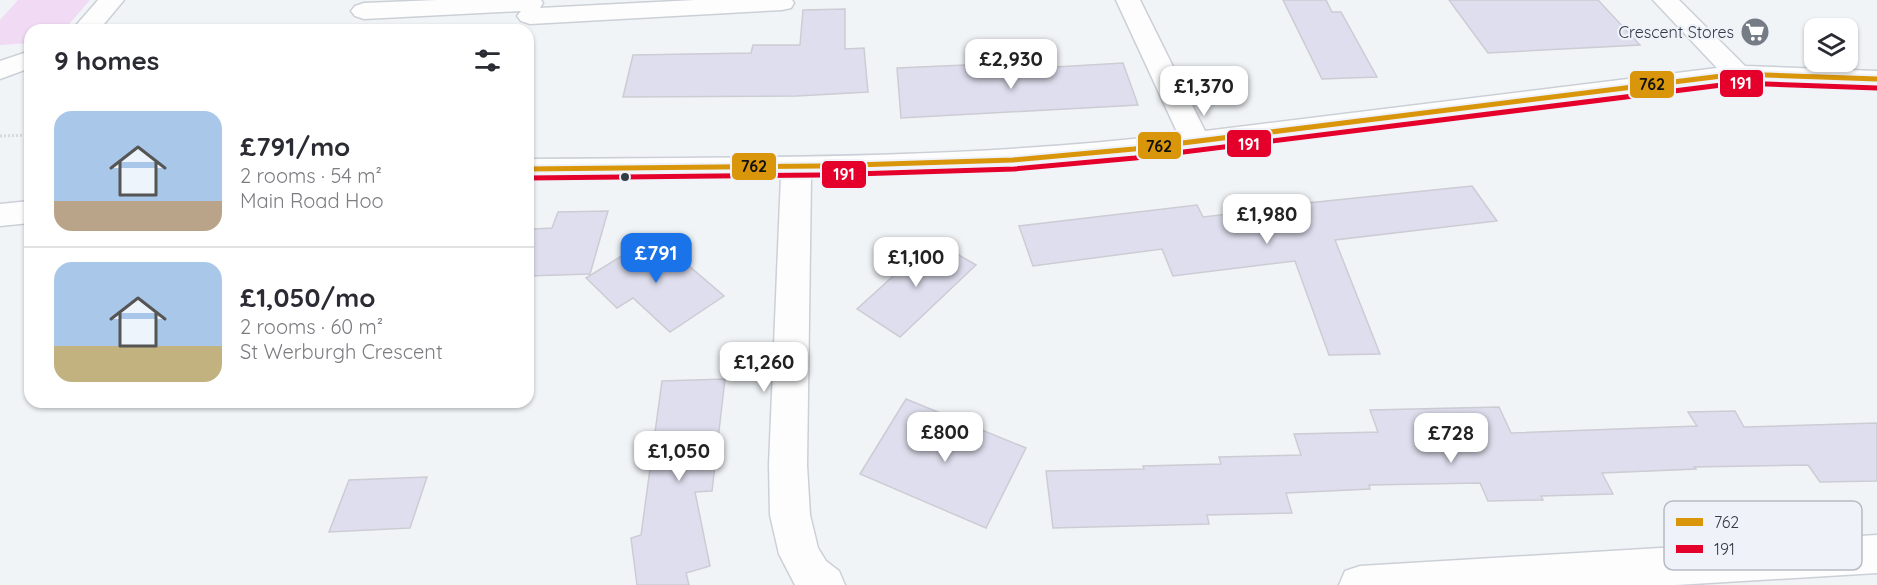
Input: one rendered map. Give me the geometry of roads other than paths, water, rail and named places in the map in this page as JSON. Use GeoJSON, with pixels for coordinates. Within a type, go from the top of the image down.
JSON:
{"type":"FeatureCollection","features":[{"type":"Feature","properties":{"kind":"street"},"geometry":{"type":"LineString","coordinates":[[90,24],[112,0]]}},
{"type":"Feature","properties":{"kind":"street"},"geometry":{"type":"LineString","coordinates":[[1128,0],[1196,142]]}},
{"type":"Feature","properties":{"kind":"street"},"geometry":{"type":"LineString","coordinates":[[1665,0],[1738,74]]}},
{"type":"Feature","properties":{"kind":"street"},"geometry":{"type":"LineString","coordinates":[[364,11],[530,12],[782,3]]}},
{"type":"Feature","properties":{"kind":"street"},"geometry":{"type":"LineString","coordinates":[[0,71],[24,61]]}},
{"type":"Feature","properties":{"kind":"street"},"geometry":{"type":"LineString","coordinates":[[534,169],[796,167],[991,161],[1196,142],[1738,74],[1877,79]]}},
{"type":"Feature","properties":{"kind":"street"},"geometry":{"type":"LineString","coordinates":[[796,167],[788,465],[790,515],[799,554],[812,575],[824,585]]}},
{"type":"Feature","properties":{"kind":"street"},"geometry":{"type":"LineString","coordinates":[[0,215],[24,213]]}},
{"type":"Feature","properties":{"kind":"street"},"geometry":{"type":"LineString","coordinates":[[1862,555],[1877,554]]}},
{"type":"Feature","properties":{"kind":"street"},"geometry":{"type":"LineString","coordinates":[[1360,585],[1664,567]]}},
{"type":"Feature","properties":{"kind":"place","name":"Crescent Stores"},"geometry":{"type":"Point","coordinates":[1755,32]}}]}
